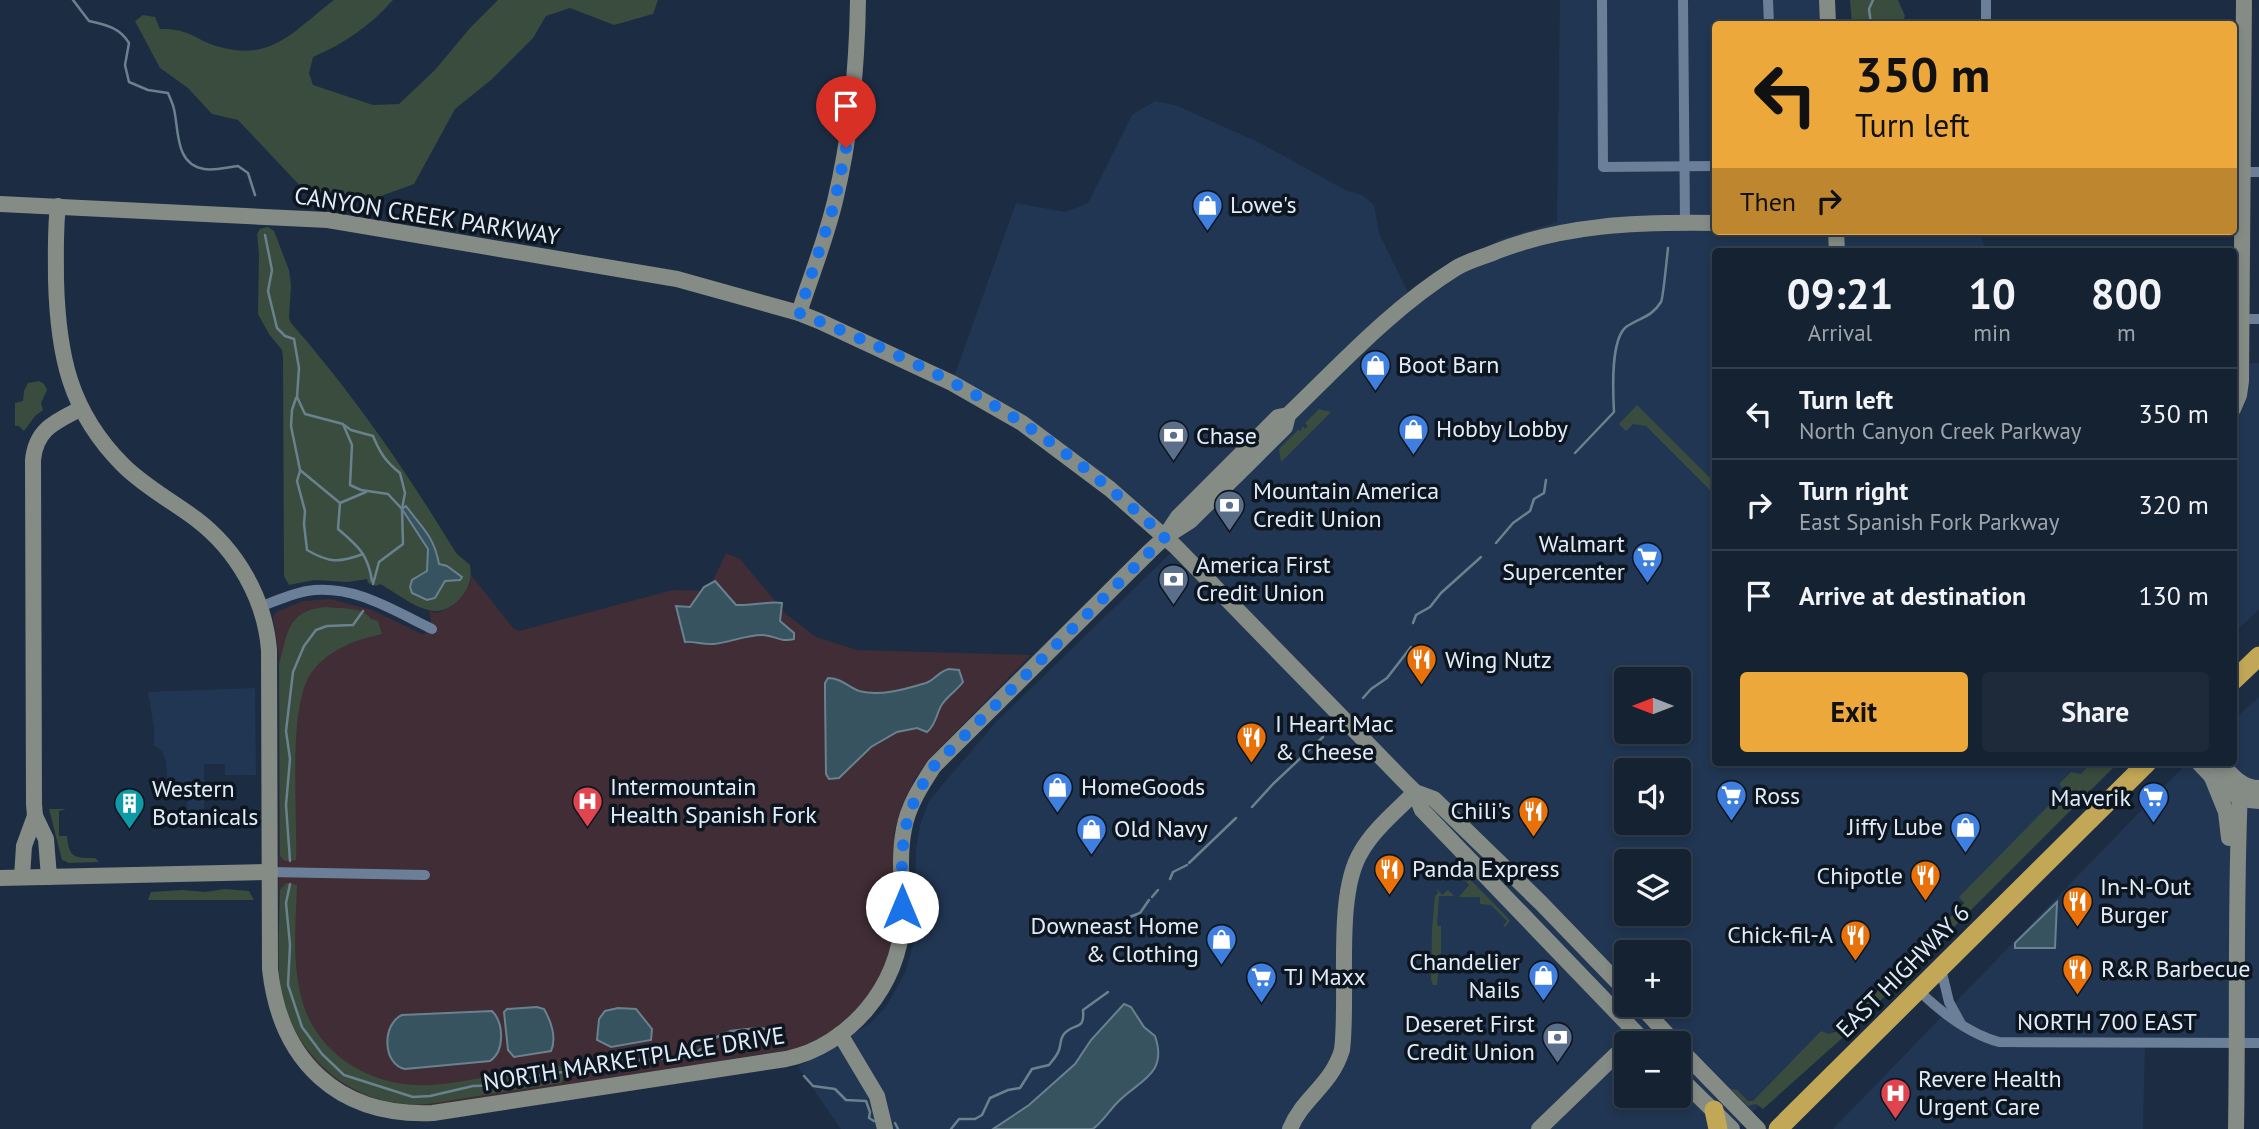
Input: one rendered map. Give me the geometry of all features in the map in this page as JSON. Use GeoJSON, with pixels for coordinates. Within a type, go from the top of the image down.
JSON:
{"type":"FeatureCollection","features":[{"type":"Feature","properties":{"kind":"highway"},"geometry":{"type":"LineString","coordinates":[[2237,677],[2259,656]]}},
{"type":"Feature","properties":{"kind":"highway","name":"EAST HIGHWAY 6"},"geometry":{"type":"LineString","coordinates":[[1778,1129],[2144,766]]}},
{"type":"Feature","properties":{"kind":"street"},"geometry":{"type":"LineString","coordinates":[[799,313],[834,205],[843,167],[855,84],[858,0]]}},
{"type":"Feature","properties":{"kind":"street"},"geometry":{"type":"LineString","coordinates":[[1602,0],[1603,167],[1712,166]]}},
{"type":"Feature","properties":{"kind":"street"},"geometry":{"type":"LineString","coordinates":[[1684,0],[1685,223]]}},
{"type":"Feature","properties":{"kind":"street"},"geometry":{"type":"LineString","coordinates":[[1768,0],[1769,21]]}},
{"type":"Feature","properties":{"kind":"street"},"geometry":{"type":"LineString","coordinates":[[1827,0],[1828,21]]}},
{"type":"Feature","properties":{"kind":"street"},"geometry":{"type":"LineString","coordinates":[[1986,0],[1986,21]]}},
{"type":"Feature","properties":{"kind":"street"},"geometry":{"type":"LineString","coordinates":[[2237,400],[2241,381],[2237,221],[2244,167],[2244,0]]}},
{"type":"Feature","properties":{"kind":"street","name":"CANYON CREEK PARKWAY"},"geometry":{"type":"LineString","coordinates":[[0,204],[328,219],[677,279],[799,313],[952,383],[1022,423],[1110,489],[1165,537],[1415,792]]}},
{"type":"Feature","properties":{"kind":"street","name":"NORTH MARKETPLACE DRIVE"},"geometry":{"type":"LineString","coordinates":[[58,205],[57,324],[63,360],[80,409],[98,436],[129,471],[219,539],[247,578],[260,607],[269,650],[270,969],[278,1014],[294,1047],[314,1071],[353,1099],[388,1111],[418,1113],[786,1059],[809,1052],[841,1034],[870,1005],[889,975],[896,957],[902,920],[904,830],[908,812],[934,766],[1165,537],[1178,517],[1241,453],[1278,417],[1288,415]]}},
{"type":"Feature","properties":{"kind":"street","name":"NORTH MARKETPLACE DRIVE"},"geometry":{"type":"LineString","coordinates":[[1165,537],[1186,524],[1254,458],[1285,427],[1288,415],[1377,328],[1410,300],[1459,267],[1512,245],[1570,230],[1624,224],[1712,223]]}},
{"type":"Feature","properties":{"kind":"street"},"geometry":{"type":"LineString","coordinates":[[2241,319],[2259,318]]}},
{"type":"Feature","properties":{"kind":"street"},"geometry":{"type":"LineString","coordinates":[[48,877],[46,839],[35,816],[34,447],[46,429],[80,409]]}},
{"type":"Feature","properties":{"kind":"street"},"geometry":{"type":"LineString","coordinates":[[260,607],[308,591],[357,594],[432,629]]}},
{"type":"Feature","properties":{"kind":"street"},"geometry":{"type":"LineString","coordinates":[[2210,767],[2232,776],[2254,795]]}},
{"type":"Feature","properties":{"kind":"street"},"geometry":{"type":"LineString","coordinates":[[2210,767],[2254,795]]}},
{"type":"Feature","properties":{"kind":"street"},"geometry":{"type":"LineString","coordinates":[[2210,767],[2230,827],[2229,882],[2236,906]]}},
{"type":"Feature","properties":{"kind":"street"},"geometry":{"type":"LineString","coordinates":[[1415,792],[1422,810],[1567,960],[1626,1031]]}},
{"type":"Feature","properties":{"kind":"street"},"geometry":{"type":"LineString","coordinates":[[1415,792],[1433,799],[1541,903],[1614,979]]}},
{"type":"Feature","properties":{"kind":"street"},"geometry":{"type":"LineString","coordinates":[[1290,1129],[1299,1111],[1328,1080],[1342,1050],[1347,895],[1354,866],[1371,838],[1415,792]]}},
{"type":"Feature","properties":{"kind":"street"},"geometry":{"type":"LineString","coordinates":[[2230,827],[2254,795]]}},
{"type":"Feature","properties":{"kind":"street"},"geometry":{"type":"LineString","coordinates":[[2236,1129],[2238,848],[2254,795]]}},
{"type":"Feature","properties":{"kind":"street"},"geometry":{"type":"LineString","coordinates":[[22,877],[26,835],[35,816]]}},
{"type":"Feature","properties":{"kind":"street"},"geometry":{"type":"LineString","coordinates":[[0,878],[270,872],[425,874]]}},
{"type":"Feature","properties":{"kind":"street"},"geometry":{"type":"LineString","coordinates":[[1567,960],[1580,962],[1614,989]]}},
{"type":"Feature","properties":{"kind":"street"},"geometry":{"type":"LineString","coordinates":[[1941,969],[1949,1002],[1960,1022]]}},
{"type":"Feature","properties":{"kind":"street","name":"NORTH 700 EAST"},"geometry":{"type":"LineString","coordinates":[[1919,991],[1940,1011],[1979,1037],[2006,1042],[2259,1043]]}},
{"type":"Feature","properties":{"kind":"street"},"geometry":{"type":"LineString","coordinates":[[1651,1017],[1664,1031]]}},
{"type":"Feature","properties":{"kind":"street"},"geometry":{"type":"LineString","coordinates":[[841,1034],[877,1096],[885,1129]]}},
{"type":"Feature","properties":{"kind":"street"},"geometry":{"type":"LineString","coordinates":[[1539,1129],[1614,1060]]}},
{"type":"Feature","properties":{"kind":"street"},"geometry":{"type":"LineString","coordinates":[[1691,1066],[1758,1129]]}},
{"type":"Feature","properties":{"kind":"street"},"geometry":{"type":"LineString","coordinates":[[1691,1091],[1716,1120],[1732,1129]]}},
{"type":"Feature","properties":{"kind":"shaded area"},"geometry":{"type":"Polygon","coordinates":[[[1560,0],[1835,0],[1836,21],[1712,21],[1712,235],[1980,235],[1985,248],[1712,248],[1712,766],[2097,766],[1736,1129],[841,1129],[798,1067],[871,1023],[887,1005],[905,973],[914,942],[916,850],[920,825],[929,801],[996,722],[1176,548],[1046,440],[952,383],[1016,203],[1065,212],[1088,203],[1132,115],[1155,101],[1175,105],[1260,143],[1345,190],[1362,195],[1374,205],[1379,233],[1411,299],[1498,240],[1557,222],[1560,0]]]}},
{"type":"Feature","properties":{"kind":"shaded area"},"geometry":{"type":"Polygon","coordinates":[[[2259,363],[2259,609],[2237,630],[2237,384],[2241,364],[2259,363]]]}},
{"type":"Feature","properties":{"kind":"shaded area"},"geometry":{"type":"Polygon","coordinates":[[[406,506],[431,539],[439,564],[447,566],[462,577],[460,580],[445,581],[435,598],[427,600],[412,593],[410,587],[412,580],[427,571],[428,549],[402,509],[406,506]]]}},
{"type":"Feature","properties":{"kind":"shaded area","name":"Intermountain Health Spanish Fork"},"geometry":{"type":"Polygon","coordinates":[[[726,553],[740,559],[786,614],[816,637],[857,650],[1031,655],[930,758],[915,778],[901,808],[894,833],[895,921],[891,951],[880,978],[857,1011],[826,1035],[796,1049],[424,1107],[397,1106],[364,1096],[333,1078],[316,1063],[295,1034],[282,995],[279,971],[279,657],[273,617],[276,612],[303,601],[330,599],[372,610],[424,635],[431,620],[429,611],[437,613],[451,607],[470,584],[471,575],[513,628],[519,631],[673,590],[708,591],[726,553]]]}},
{"type":"Feature","properties":{"kind":"shaded area"},"geometry":{"type":"Polygon","coordinates":[[[715,581],[736,605],[782,603],[780,621],[794,633],[794,639],[785,640],[762,635],[713,644],[685,642],[676,606],[690,607],[704,587],[715,581]]]}},
{"type":"Feature","properties":{"kind":"shaded area"},"geometry":{"type":"Polygon","coordinates":[[[949,669],[959,670],[963,682],[943,703],[927,732],[917,728],[897,732],[871,747],[839,778],[829,779],[826,774],[825,695],[828,678],[841,681],[859,691],[884,693],[926,683],[949,669]]]}},
{"type":"Feature","properties":{"kind":"shaded area"},"geometry":{"type":"Polygon","coordinates":[[[255,688],[256,775],[225,775],[225,764],[204,764],[204,827],[188,827],[187,798],[168,798],[166,761],[161,750],[154,745],[148,692],[255,688]]]}},
{"type":"Feature","properties":{"kind":"shaded area"},"geometry":{"type":"Polygon","coordinates":[[[2259,697],[2259,1044],[2145,1043],[2143,1129],[1833,1129],[2184,766],[2237,766],[2237,716],[2259,697]]]}},
{"type":"Feature","properties":{"kind":"shaded area"},"geometry":{"type":"Polygon","coordinates":[[[2057,902],[2055,948],[2015,948],[2015,943],[2057,902]]]}},
{"type":"Feature","properties":{"kind":"shaded area"},"geometry":{"type":"Polygon","coordinates":[[[1124,1004],[1131,1007],[1144,1027],[1155,1036],[1158,1060],[1148,1076],[1123,1097],[1099,1124],[1093,1129],[993,1129],[1029,1105],[1075,1064],[1091,1040],[1124,1004]]]}},
{"type":"Feature","properties":{"kind":"shaded area"},"geometry":{"type":"Polygon","coordinates":[[[618,1008],[636,1009],[652,1029],[651,1040],[611,1047],[597,1040],[599,1019],[605,1011],[618,1008]]]}},
{"type":"Feature","properties":{"kind":"shaded area"},"geometry":{"type":"Polygon","coordinates":[[[507,1009],[544,1009],[551,1024],[551,1051],[514,1057],[508,1050],[504,1012],[507,1009]]]}},
{"type":"Feature","properties":{"kind":"shaded area"},"geometry":{"type":"Polygon","coordinates":[[[492,1011],[499,1022],[501,1037],[498,1051],[490,1061],[405,1069],[392,1060],[387,1044],[388,1035],[395,1020],[402,1015],[492,1011]]]}},
{"type":"Feature","properties":{"kind":"green space"},"geometry":{"type":"Polygon","coordinates":[[[334,0],[393,0],[376,18],[356,33],[313,57],[309,73],[313,85],[373,105],[399,104],[435,70],[498,0],[658,0],[653,14],[614,25],[570,8],[546,16],[533,38],[491,80],[455,109],[414,184],[370,200],[304,190],[238,120],[212,114],[188,88],[160,68],[135,21],[143,15],[155,17],[160,29],[184,32],[216,46],[252,50],[281,41],[334,0]]]}},
{"type":"Feature","properties":{"kind":"green space"},"geometry":{"type":"Polygon","coordinates":[[[1850,0],[1898,0],[1905,16],[1902,21],[1852,21],[1850,0]]]}},
{"type":"Feature","properties":{"kind":"green space"},"geometry":{"type":"Polygon","coordinates":[[[268,227],[274,231],[289,270],[291,323],[358,406],[456,553],[470,565],[469,585],[452,606],[432,611],[422,608],[380,584],[376,586],[368,583],[367,579],[348,582],[314,580],[289,585],[284,576],[283,357],[282,350],[258,314],[257,234],[260,229],[268,227]]]}},
{"type":"Feature","properties":{"kind":"green space"},"geometry":{"type":"Polygon","coordinates":[[[39,381],[47,390],[41,403],[43,410],[24,431],[15,426],[15,403],[23,401],[28,383],[39,381]]]}},
{"type":"Feature","properties":{"kind":"green space"},"geometry":{"type":"Polygon","coordinates":[[[1637,405],[1712,480],[1712,492],[1646,426],[1633,424],[1626,431],[1619,424],[1637,405]]]}},
{"type":"Feature","properties":{"kind":"green space"},"geometry":{"type":"Polygon","coordinates":[[[1319,409],[1331,412],[1281,462],[1279,449],[1298,430],[1301,431],[1302,426],[1305,429],[1308,426],[1305,423],[1319,409]]]}},
{"type":"Feature","properties":{"kind":"green space"},"geometry":{"type":"Polygon","coordinates":[[[325,607],[362,612],[378,621],[382,634],[352,643],[326,657],[312,672],[304,687],[296,734],[296,860],[285,861],[280,856],[279,664],[287,634],[296,619],[312,609],[325,607]]]}},
{"type":"Feature","properties":{"kind":"green space"},"geometry":{"type":"Polygon","coordinates":[[[2088,766],[2115,766],[1849,1032],[1763,1109],[1756,1104],[1748,1106],[1731,1089],[1737,1090],[1748,1101],[1753,1101],[1821,1031],[1828,1034],[1838,1031],[1964,903],[1959,897],[2064,790],[2059,784],[2071,772],[2081,774],[2088,766]]]}},
{"type":"Feature","properties":{"kind":"green space"},"geometry":{"type":"Polygon","coordinates":[[[49,809],[66,809],[59,811],[59,836],[67,836],[71,853],[77,857],[95,858],[99,862],[69,863],[62,860],[49,809]]]}},
{"type":"Feature","properties":{"kind":"green space"},"geometry":{"type":"Polygon","coordinates":[[[722,811],[765,811],[769,822],[724,822],[722,811]]]}},
{"type":"Feature","properties":{"kind":"green space"},"geometry":{"type":"Polygon","coordinates":[[[1450,863],[1455,864],[1507,917],[1510,921],[1505,927],[1503,926],[1507,921],[1491,905],[1480,904],[1480,897],[1459,897],[1469,885],[1451,866],[1444,870],[1450,863]]]}},
{"type":"Feature","properties":{"kind":"green space"},"geometry":{"type":"Polygon","coordinates":[[[286,883],[297,885],[296,965],[306,1012],[327,1045],[342,1058],[358,1069],[396,1083],[434,1085],[560,1066],[565,1077],[561,1083],[436,1103],[414,1104],[385,1101],[363,1094],[343,1083],[325,1069],[310,1052],[287,1013],[281,991],[278,954],[280,890],[286,883]]]}},
{"type":"Feature","properties":{"kind":"green space"},"geometry":{"type":"Polygon","coordinates":[[[225,889],[249,891],[254,900],[148,900],[151,892],[205,892],[225,889]]]}},
{"type":"Feature","properties":{"kind":"green space"},"geometry":{"type":"Polygon","coordinates":[[[1437,889],[1442,895],[1448,890],[1454,896],[1439,896],[1437,926],[1441,926],[1441,967],[1457,967],[1457,973],[1438,973],[1437,985],[1433,985],[1432,929],[1437,889]]]}},
{"type":"Feature","properties":{"kind":"waterway"},"geometry":{"type":"LineString","coordinates":[[73,0],[89,21],[112,28],[129,43],[125,65],[129,82],[148,90],[168,93],[174,109],[180,145],[188,161],[204,169],[238,166],[248,173],[255,195]]}},
{"type":"Feature","properties":{"kind":"waterway"},"geometry":{"type":"LineString","coordinates":[[1871,21],[1869,9],[1873,0]]}},
{"type":"Feature","properties":{"kind":"waterway"},"geometry":{"type":"LineString","coordinates":[[265,235],[272,270],[268,291],[277,328],[285,336],[294,339],[299,368],[297,397],[305,414],[343,424],[352,445],[350,485],[361,490],[388,494],[402,509],[403,544],[379,562],[373,584]]}},
{"type":"Feature","properties":{"kind":"waterway"},"geometry":{"type":"LineString","coordinates":[[1575,453],[1614,412],[1617,343],[1626,327],[1649,314],[1661,302],[1668,248]]}},
{"type":"Feature","properties":{"kind":"waterway"},"geometry":{"type":"LineString","coordinates":[[296,398],[291,426],[300,470],[340,503],[338,529],[361,551],[372,581]]}},
{"type":"Feature","properties":{"kind":"waterway"},"geometry":{"type":"LineString","coordinates":[[344,425],[351,430],[373,436],[384,457],[400,473],[405,493],[402,509]]}},
{"type":"Feature","properties":{"kind":"waterway"},"geometry":{"type":"LineString","coordinates":[[300,471],[297,481],[305,511],[307,550],[334,560],[363,554]]}},
{"type":"Feature","properties":{"kind":"waterway"},"geometry":{"type":"LineString","coordinates":[[1496,543],[1513,523],[1530,511],[1534,499],[1544,493],[1546,480]]}},
{"type":"Feature","properties":{"kind":"waterway"},"geometry":{"type":"LineString","coordinates":[[340,503],[366,492]]}},
{"type":"Feature","properties":{"kind":"waterway"},"geometry":{"type":"LineString","coordinates":[[1413,623],[1416,615],[1430,607],[1441,593],[1481,557]]}},
{"type":"Feature","properties":{"kind":"waterway"},"geometry":{"type":"LineString","coordinates":[[290,861],[286,805],[290,759],[286,731],[293,672],[304,646],[316,630],[327,626],[353,625],[363,611]]}},
{"type":"Feature","properties":{"kind":"waterway"},"geometry":{"type":"LineString","coordinates":[[1363,698],[1387,678],[1411,647]]}},
{"type":"Feature","properties":{"kind":"waterway"},"geometry":{"type":"LineString","coordinates":[[1252,807],[1323,737]]}},
{"type":"Feature","properties":{"kind":"waterway"},"geometry":{"type":"LineString","coordinates":[[1189,863],[1236,818]]}},
{"type":"Feature","properties":{"kind":"waterway"},"geometry":{"type":"LineString","coordinates":[[1170,879],[1173,872],[1187,865]]}},
{"type":"Feature","properties":{"kind":"waterway"},"geometry":{"type":"LineString","coordinates":[[290,884],[286,903],[290,945],[288,985],[302,1027],[322,1054],[344,1075],[413,1097],[473,1086],[507,1085],[545,1074],[564,1072]]}},
{"type":"Feature","properties":{"kind":"waterway"},"geometry":{"type":"LineString","coordinates":[[1152,897],[1158,890]]}},
{"type":"Feature","properties":{"kind":"waterway"},"geometry":{"type":"LineString","coordinates":[[1124,928],[1127,918],[1140,913],[1149,900]]}},
{"type":"Feature","properties":{"kind":"waterway"},"geometry":{"type":"LineString","coordinates":[[951,1129],[959,1119],[975,1119],[982,1115],[990,1098],[1020,1088],[1032,1069],[1049,1065],[1058,1052],[1064,1034],[1081,1024],[1083,1010],[1108,992]]}},
{"type":"Feature","properties":{"kind":"waterway"},"geometry":{"type":"LineString","coordinates":[[586,1069],[599,1070],[637,1060],[683,1057],[697,1052],[717,1037],[731,1031],[759,1028],[774,1030],[784,1043]]}},
{"type":"Feature","properties":{"kind":"waterway"},"geometry":{"type":"LineString","coordinates":[[804,1076],[813,1086],[835,1089],[846,1100],[866,1101],[869,1118],[874,1121]]}},
{"type":"Feature","properties":{"kind":"waterway"},"geometry":{"type":"LineString","coordinates":[[895,1123],[898,1129]]}},
{"type":"Feature","properties":{"kind":"place","name":"Lowe's"},"geometry":{"type":"Point","coordinates":[1207,232]}},
{"type":"Feature","properties":{"kind":"place","name":"Boot Barn"},"geometry":{"type":"Point","coordinates":[1375,392]}},
{"type":"Feature","properties":{"kind":"place","name":"Hobby Lobby"},"geometry":{"type":"Point","coordinates":[1413,456]}},
{"type":"Feature","properties":{"kind":"place","name":"Chase"},"geometry":{"type":"Point","coordinates":[1173,463]}},
{"type":"Feature","properties":{"kind":"place","name":"Mountain America Credit Union"},"geometry":{"type":"Point","coordinates":[1230,532]}},
{"type":"Feature","properties":{"kind":"place","name":"Walmart Supercenter"},"geometry":{"type":"Point","coordinates":[1648,585]}},
{"type":"Feature","properties":{"kind":"place","name":"America First Credit Union"},"geometry":{"type":"Point","coordinates":[1173,606]}},
{"type":"Feature","properties":{"kind":"place","name":"Wing Nutz"},"geometry":{"type":"Point","coordinates":[1422,687]}},
{"type":"Feature","properties":{"kind":"place","name":"I Heart Mac & Cheese"},"geometry":{"type":"Point","coordinates":[1252,765]}},
{"type":"Feature","properties":{"kind":"place","name":"HomeGoods"},"geometry":{"type":"Point","coordinates":[1058,814]}},
{"type":"Feature","properties":{"kind":"place","name":"Ross"},"geometry":{"type":"Point","coordinates":[1731,823]}},
{"type":"Feature","properties":{"kind":"place","name":"Maverik"},"geometry":{"type":"Point","coordinates":[2154,825]}},
{"type":"Feature","properties":{"kind":"place","name":"Intermountain Health Spanish Fork"},"geometry":{"type":"Point","coordinates":[587,828]}},
{"type":"Feature","properties":{"kind":"place","name":"Western Botanicals"},"geometry":{"type":"Point","coordinates":[129,830]}},
{"type":"Feature","properties":{"kind":"place","name":"Chili's"},"geometry":{"type":"Point","coordinates":[1534,838]}},
{"type":"Feature","properties":{"kind":"place","name":"Jiffy Lube"},"geometry":{"type":"Point","coordinates":[1966,854]}},
{"type":"Feature","properties":{"kind":"place","name":"Old Navy"},"geometry":{"type":"Point","coordinates":[1091,856]}},
{"type":"Feature","properties":{"kind":"place","name":"Panda Express"},"geometry":{"type":"Point","coordinates":[1389,896]}},
{"type":"Feature","properties":{"kind":"place","name":"Chipotle"},"geometry":{"type":"Point","coordinates":[1926,903]}},
{"type":"Feature","properties":{"kind":"place","name":"In-N-Out Burger"},"geometry":{"type":"Point","coordinates":[2077,928]}},
{"type":"Feature","properties":{"kind":"place","name":"Chick-fil-A"},"geometry":{"type":"Point","coordinates":[1856,962]}},
{"type":"Feature","properties":{"kind":"place","name":"Downeast Home & Clothing"},"geometry":{"type":"Point","coordinates":[1222,967]}},
{"type":"Feature","properties":{"kind":"place","name":"R&R Barbecue"},"geometry":{"type":"Point","coordinates":[2078,996]}},
{"type":"Feature","properties":{"kind":"place","name":"Chandelier Nails"},"geometry":{"type":"Point","coordinates":[1543,1003]}},
{"type":"Feature","properties":{"kind":"place","name":"TJ Maxx"},"geometry":{"type":"Point","coordinates":[1261,1004]}},
{"type":"Feature","properties":{"kind":"place","name":"Deseret First Credit Union"},"geometry":{"type":"Point","coordinates":[1558,1065]}},
{"type":"Feature","properties":{"kind":"place","name":"Revere Health Urgent Care"},"geometry":{"type":"Point","coordinates":[1895,1120]}},
{"type":"Feature","properties":{"kind":"route"},"geometry":{"type":"LineString","coordinates":[[846,148],[834,205],[799,313],[952,383],[1022,423],[1110,489],[1165,537],[934,766],[908,812],[902,843],[902,907]]}}]}
